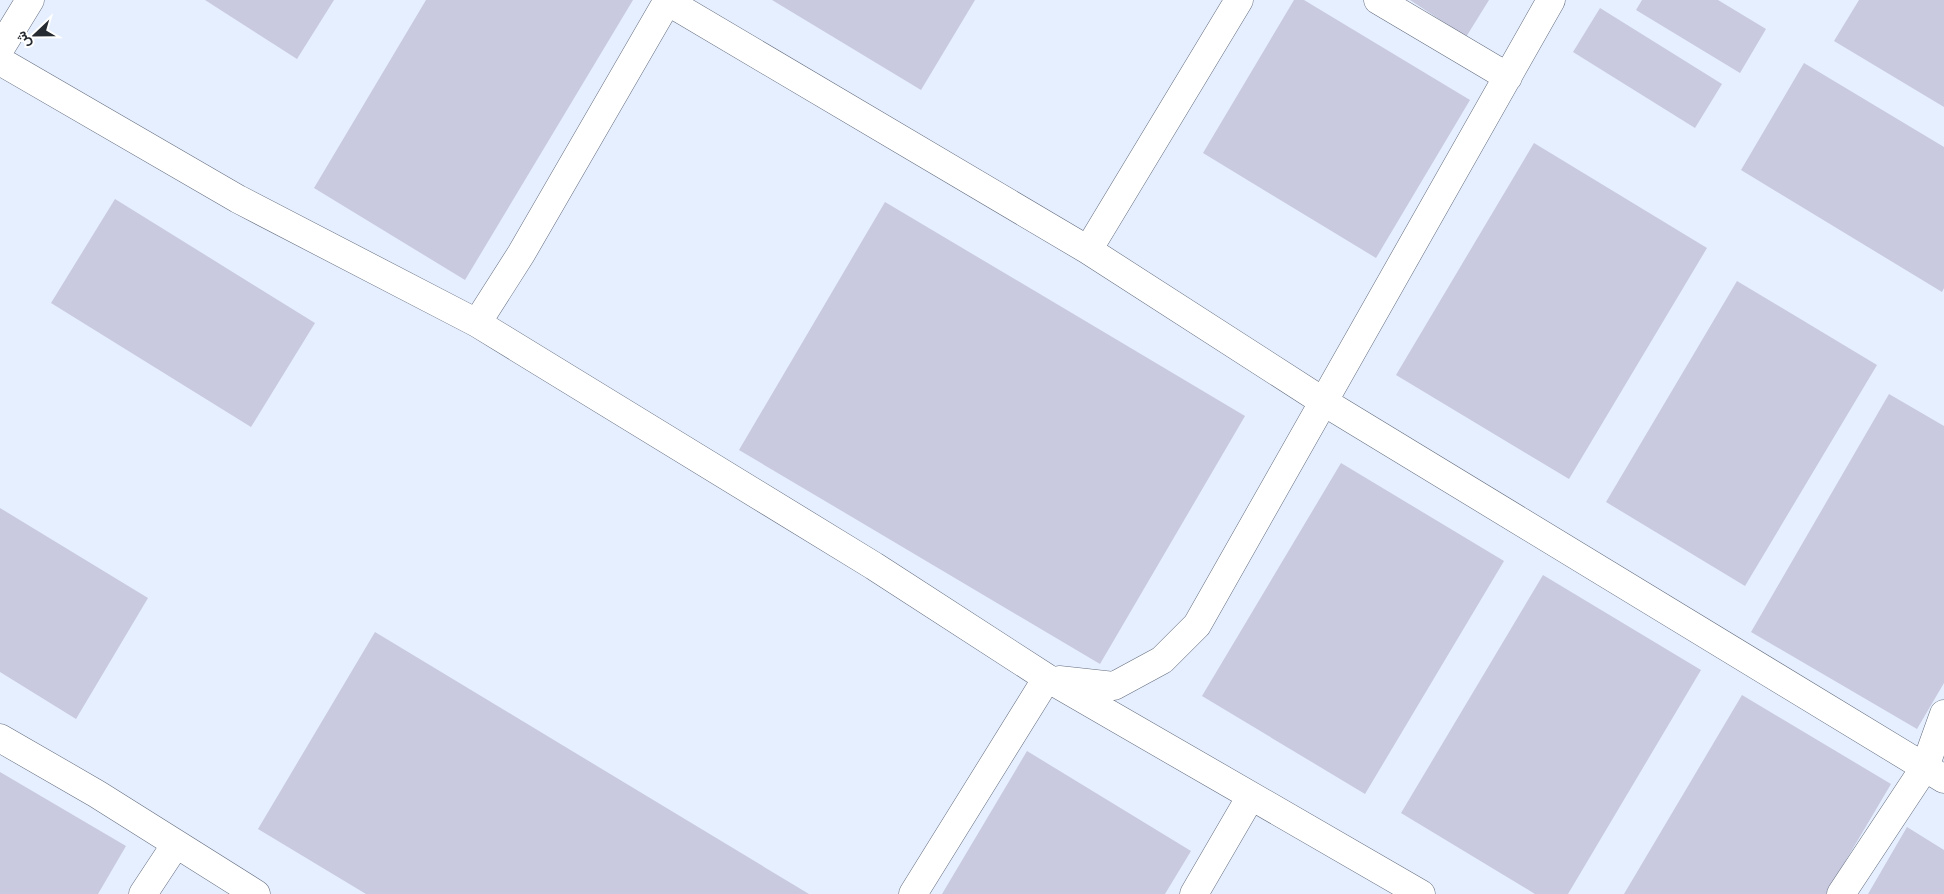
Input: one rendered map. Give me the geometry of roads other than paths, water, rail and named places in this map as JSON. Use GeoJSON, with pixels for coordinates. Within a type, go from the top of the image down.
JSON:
{"type":"FeatureCollection","features":[{"type":"Feature","properties":{"kind":"lane"},"geometry":{"type":"LineString","coordinates":[[0,49],[30,0]]}},
{"type":"Feature","properties":{"kind":"lane"},"geometry":{"type":"LineString","coordinates":[[1088,250],[1239,0]]}},
{"type":"Feature","properties":{"kind":"lane"},"geometry":{"type":"LineString","coordinates":[[1378,0],[1508,77]]}},
{"type":"Feature","properties":{"kind":"lane"},"geometry":{"type":"LineString","coordinates":[[1047,678],[1114,686],[1162,660],[1197,625],[1551,0]]}},
{"type":"Feature","properties":{"kind":"lane"},"geometry":{"type":"LineString","coordinates":[[477,323],[521,254],[668,1],[1088,250],[1324,402],[1934,773]]}},
{"type":"Feature","properties":{"kind":"lane"},"geometry":{"type":"LineString","coordinates":[[0,61],[238,199],[477,323],[874,566],[1047,678],[1421,894]]}},
{"type":"Feature","properties":{"kind":"lane"},"geometry":{"type":"LineString","coordinates":[[913,894],[1047,678]]}},
{"type":"Feature","properties":{"kind":"lane"},"geometry":{"type":"LineString","coordinates":[[1841,894],[1934,773],[1944,714]]}},
{"type":"Feature","properties":{"kind":"lane"},"geometry":{"type":"LineString","coordinates":[[0,738],[97,794],[256,894]]}},
{"type":"Feature","properties":{"kind":"lane"},"geometry":{"type":"LineString","coordinates":[[1194,894],[1251,796]]}},
{"type":"Feature","properties":{"kind":"lane"},"geometry":{"type":"LineString","coordinates":[[143,894],[176,844]]}}]}
